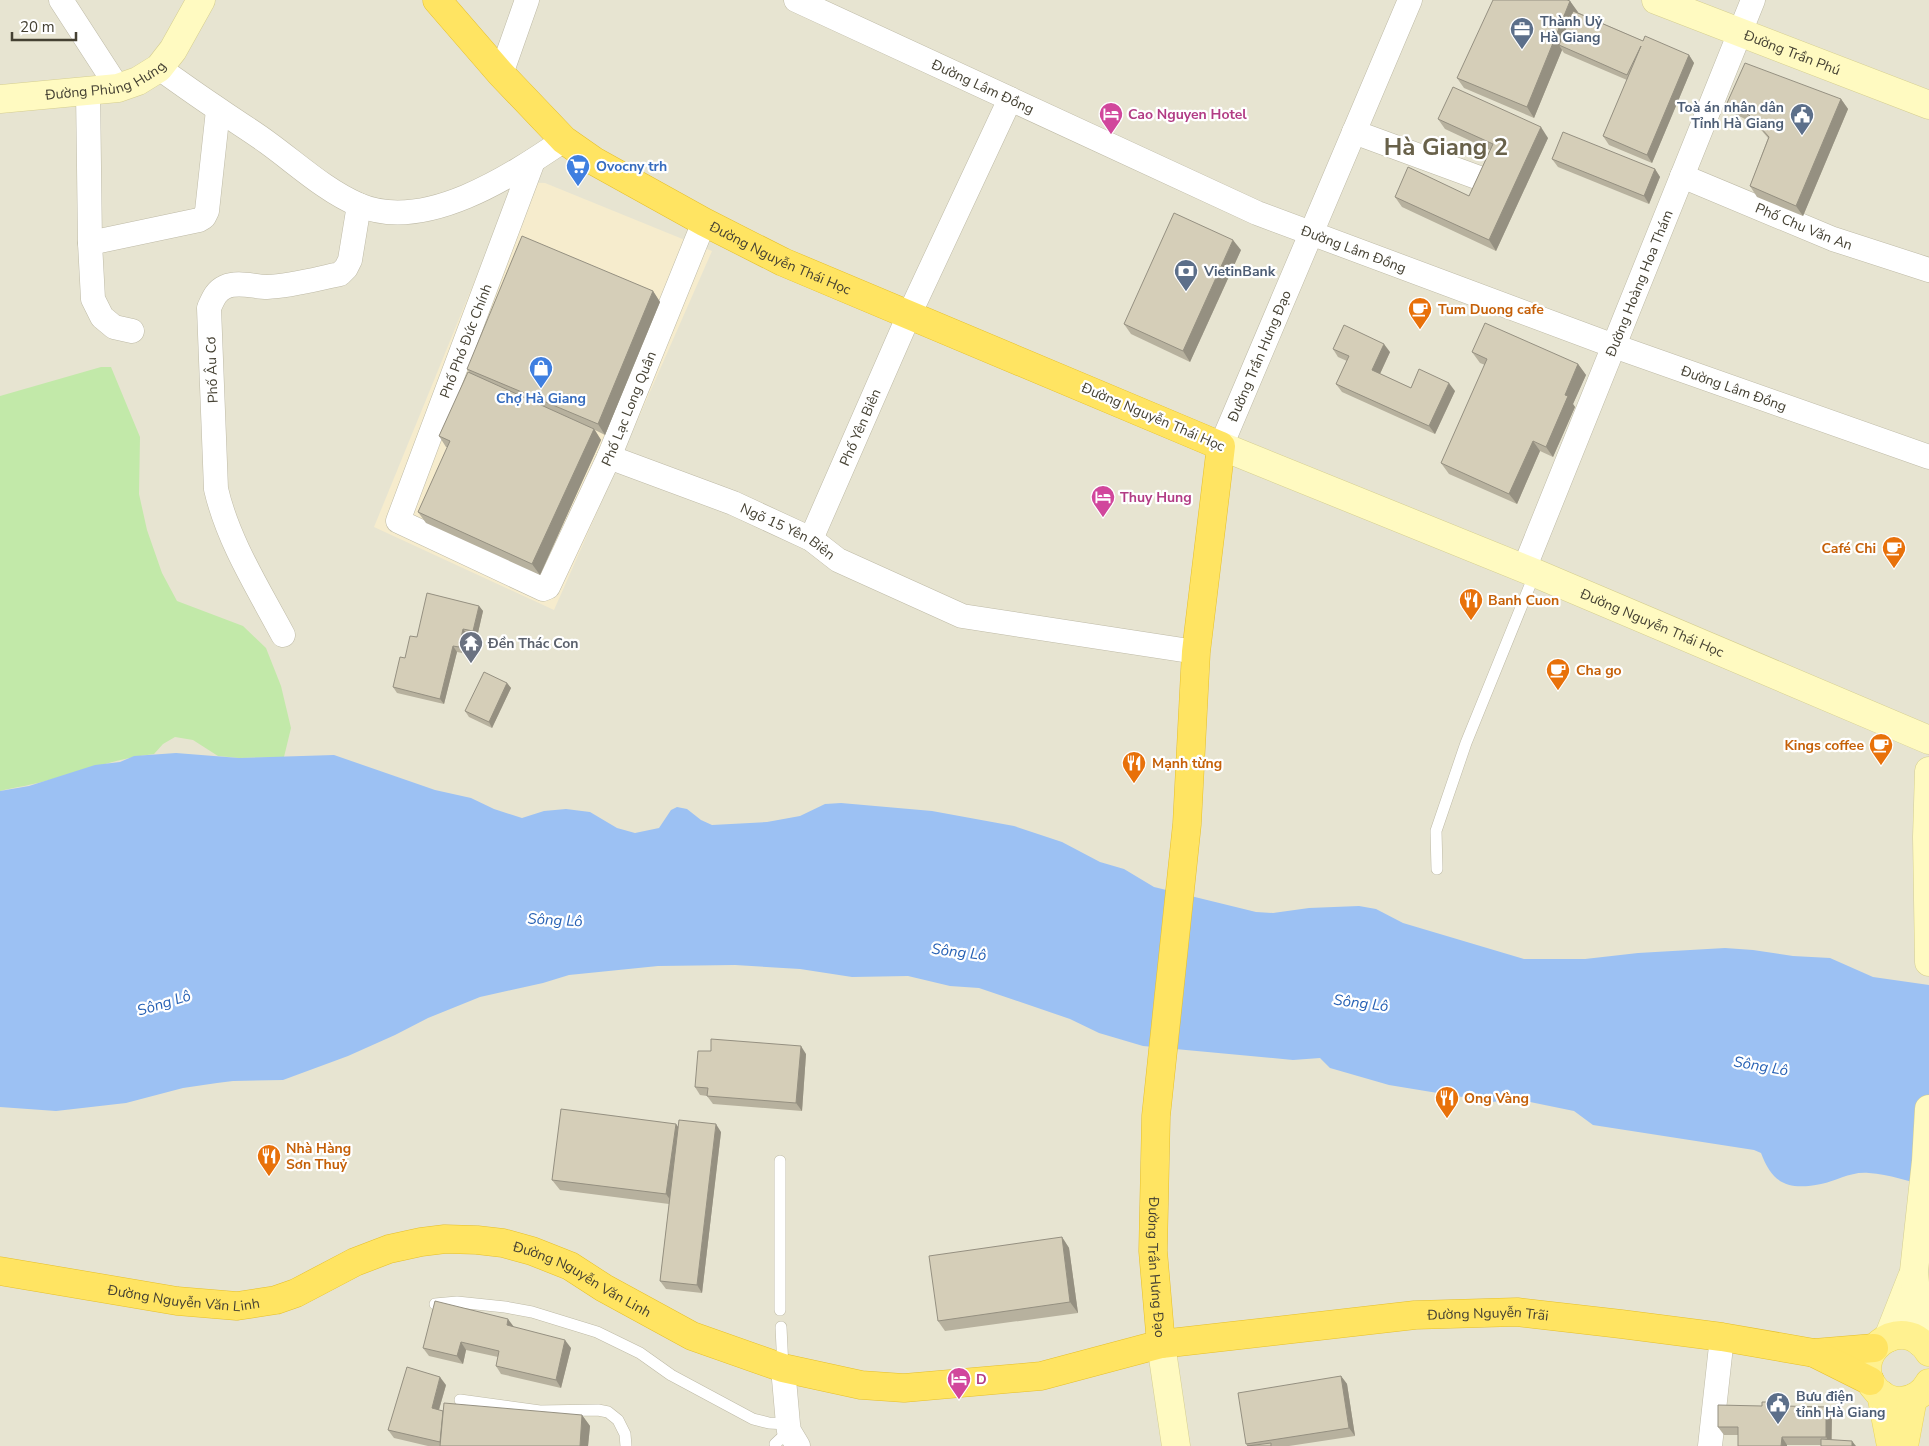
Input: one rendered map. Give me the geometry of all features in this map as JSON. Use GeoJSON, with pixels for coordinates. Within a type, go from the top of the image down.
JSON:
{"type":"FeatureCollection","features":[{"type":"Feature","properties":{"kind":"highway","name":"Đường Nguyễn Thái Học"},"geometry":{"type":"LineString","coordinates":[[437,0],[501,74],[564,140],[594,161],[704,222],[783,262],[1221,446]]}},
{"type":"Feature","properties":{"kind":"highway","name":"Đường Trần Hưng Đạo"},"geometry":{"type":"LineString","coordinates":[[1162,1344],[1153,1251],[1156,1116],[1186,824],[1196,652],[1221,446]]}},
{"type":"Feature","properties":{"kind":"highway","name":"Đường Nguyễn Văn Linh"},"geometry":{"type":"LineString","coordinates":[[0,1271],[177,1301],[237,1306],[258,1304],[283,1298],[355,1262],[389,1249],[445,1239],[477,1240],[532,1251],[570,1266],[604,1288],[692,1336],[783,1368],[861,1385],[904,1388],[1041,1376],[1162,1344]]}},
{"type":"Feature","properties":{"kind":"highway","name":"Đường Nguyễn Trãi"},"geometry":{"type":"LineString","coordinates":[[1162,1344],[1415,1315],[1517,1312],[1621,1324],[1814,1353],[1881,1343]]}},
{"type":"Feature","properties":{"kind":"highway","name":"Đường Nguyễn Trãi"},"geometry":{"type":"LineString","coordinates":[[1814,1353],[1875,1388]]}},
{"type":"Feature","properties":{"kind":"main road","name":"Đường Phùng Hưng"},"geometry":{"type":"LineString","coordinates":[[0,98],[118,88],[138,81],[159,68],[173,50],[201,0]]}},
{"type":"Feature","properties":{"kind":"main road","name":"Đường Trần Phú"},"geometry":{"type":"LineString","coordinates":[[1656,0],[1740,34],[1929,105]]}},
{"type":"Feature","properties":{"kind":"main road","name":"Đường Nguyễn Thái Học"},"geometry":{"type":"LineString","coordinates":[[1221,446],[1530,571],[1929,740]]}},
{"type":"Feature","properties":{"kind":"main road"},"geometry":{"type":"LineString","coordinates":[[1929,771],[1927,837],[1929,962]]}},
{"type":"Feature","properties":{"kind":"main road"},"geometry":{"type":"LineString","coordinates":[[1924,1347],[1914,1271],[1926,1161],[1929,1109]]}},
{"type":"Feature","properties":{"kind":"main road"},"geometry":{"type":"LineString","coordinates":[[1891,1446],[1875,1388],[1868,1372],[1868,1364],[1881,1343],[1914,1271]]}},
{"type":"Feature","properties":{"kind":"main road"},"geometry":{"type":"LineString","coordinates":[[1881,1343],[1904,1335],[1924,1347]]}},
{"type":"Feature","properties":{"kind":"main road","name":"Đường Trần Hưng Đạo"},"geometry":{"type":"LineString","coordinates":[[1162,1344],[1176,1446]]}},
{"type":"Feature","properties":{"kind":"main road"},"geometry":{"type":"LineString","coordinates":[[1875,1388],[1896,1401],[1924,1389]]}},
{"type":"Feature","properties":{"kind":"main road"},"geometry":{"type":"LineString","coordinates":[[1904,1446],[1924,1389]]}},
{"type":"Feature","properties":{"kind":"street"},"geometry":{"type":"LineString","coordinates":[[61,0],[118,88]]}},
{"type":"Feature","properties":{"kind":"street"},"geometry":{"type":"LineString","coordinates":[[501,74],[527,0]]}},
{"type":"Feature","properties":{"kind":"street","name":"Đường Trần Hưng Đạo"},"geometry":{"type":"LineString","coordinates":[[1221,446],[1410,0]]}},
{"type":"Feature","properties":{"kind":"street","name":"Đường Hoàng Hoa Thám"},"geometry":{"type":"LineString","coordinates":[[1530,571],[1614,346],[1753,0]]}},
{"type":"Feature","properties":{"kind":"street","name":"Đường Lâm Đồng"},"geometry":{"type":"LineString","coordinates":[[806,2],[1257,213],[1614,346],[1929,457]]}},
{"type":"Feature","properties":{"kind":"street"},"geometry":{"type":"LineString","coordinates":[[159,68],[218,110],[258,135],[332,190],[359,205],[383,212],[424,210],[467,197],[534,161],[564,140]]}},
{"type":"Feature","properties":{"kind":"street"},"geometry":{"type":"LineString","coordinates":[[88,91],[90,243],[93,299],[102,317],[114,327],[132,331]]}},
{"type":"Feature","properties":{"kind":"street","name":"Phố Yên Biên"},"geometry":{"type":"LineString","coordinates":[[812,539],[909,314],[1010,99]]}},
{"type":"Feature","properties":{"kind":"street"},"geometry":{"type":"LineString","coordinates":[[90,243],[199,220],[204,217],[207,210],[218,110]]}},
{"type":"Feature","properties":{"kind":"street"},"geometry":{"type":"LineString","coordinates":[[1354,132],[1482,178]]}},
{"type":"Feature","properties":{"kind":"street","name":"Phố Phó Đức Chính"},"geometry":{"type":"LineString","coordinates":[[534,161],[398,521],[545,589]]}},
{"type":"Feature","properties":{"kind":"street","name":"Phố Chu Văn An"},"geometry":{"type":"LineString","coordinates":[[1682,176],[1833,239],[1929,270]]}},
{"type":"Feature","properties":{"kind":"street","name":"Phố Âu Cơ"},"geometry":{"type":"LineString","coordinates":[[283,635],[237,546],[220,508],[216,489],[209,308],[214,296],[223,288],[232,285],[267,287],[288,285],[340,274],[350,260],[359,205]]}},
{"type":"Feature","properties":{"kind":"street","name":"Phố Lạc Long Quân"},"geometry":{"type":"LineString","coordinates":[[545,589],[548,587],[609,457],[704,222]]}},
{"type":"Feature","properties":{"kind":"street","name":"Ngõ 15 Yên Biên"},"geometry":{"type":"LineString","coordinates":[[609,457],[733,503],[812,539],[838,560],[962,616],[1196,652]]}},
{"type":"Feature","properties":{"kind":"street"},"geometry":{"type":"LineString","coordinates":[[1710,1446],[1722,1338]]}},
{"type":"Feature","properties":{"kind":"street"},"geometry":{"type":"LineString","coordinates":[[783,1368],[787,1436]]}},
{"type":"Feature","properties":{"kind":"lane"},"geometry":{"type":"LineString","coordinates":[[1437,869],[1436,831],[1466,743],[1530,571]]}},
{"type":"Feature","properties":{"kind":"lane"},"geometry":{"type":"LineString","coordinates":[[780,1161],[780,1310]]}},
{"type":"Feature","properties":{"kind":"lane"},"geometry":{"type":"LineString","coordinates":[[435,1304],[457,1302],[505,1307],[532,1312],[597,1332],[640,1353],[671,1375],[753,1419],[769,1423],[787,1436]]}},
{"type":"Feature","properties":{"kind":"lane"},"geometry":{"type":"LineString","coordinates":[[781,1327],[783,1368]]}},
{"type":"Feature","properties":{"kind":"lane"},"geometry":{"type":"LineString","coordinates":[[460,1400],[540,1411],[598,1410],[608,1412],[618,1420],[625,1434],[626,1446]]}},
{"type":"Feature","properties":{"kind":"shaded area"},"geometry":{"type":"Polygon","coordinates":[[[0,0],[1929,0],[1929,1446],[0,1446],[0,0]]]}},
{"type":"Feature","properties":{"kind":"shaded area","name":"Chợ Hà Giang"},"geometry":{"type":"Polygon","coordinates":[[[515,182],[545,183],[712,251],[554,610],[374,527],[515,182]]]}},
{"type":"Feature","properties":{"kind":"green space"},"geometry":{"type":"Polygon","coordinates":[[[101,367],[111,367],[140,437],[139,494],[147,530],[162,573],[177,601],[243,626],[266,648],[281,686],[291,728],[284,757],[239,758],[218,756],[193,740],[175,737],[163,744],[154,754],[114,762],[43,782],[0,791],[0,396],[101,367]]]}},
{"type":"Feature","properties":{"kind":"water","name":"Sông Lô"},"geometry":{"type":"Polygon","coordinates":[[[176,753],[239,758],[334,755],[435,790],[471,798],[494,809],[522,818],[544,811],[566,809],[590,812],[617,828],[635,833],[659,828],[671,810],[677,807],[687,809],[701,820],[712,825],[767,822],[800,816],[825,804],[841,803],[932,811],[1014,826],[1062,842],[1100,862],[1124,869],[1154,887],[1256,912],[1273,913],[1309,908],[1359,906],[1376,909],[1403,923],[1524,959],[1585,959],[1638,953],[1725,948],[1793,956],[1830,958],[1873,977],[1929,985],[1929,1186],[1884,1175],[1862,1173],[1809,1186],[1790,1185],[1776,1178],[1765,1163],[1761,1153],[1754,1150],[1593,1125],[1574,1111],[1515,1099],[1485,1103],[1468,1098],[1389,1085],[1330,1068],[1320,1058],[1293,1060],[1143,1046],[1099,1033],[1070,1019],[979,988],[950,986],[908,976],[852,977],[800,969],[735,965],[658,966],[569,975],[543,983],[480,997],[428,1018],[348,1056],[283,1080],[217,1083],[183,1088],[126,1103],[56,1111],[0,1107],[0,791],[29,786],[95,765],[120,762],[134,756],[176,753]]]}},
{"type":"Feature","properties":{"kind":"building","name":"Thành Uỷ Hà Giang"},"geometry":{"type":"Polygon","coordinates":[[[1493,0],[1570,1],[1527,107],[1457,78],[1493,0]]]}},
{"type":"Feature","properties":{"kind":"building"},"geometry":{"type":"Polygon","coordinates":[[[1573,11],[1643,41],[1645,36],[1689,55],[1647,155],[1603,136],[1641,46],[1627,75],[1559,45],[1573,11]]]}},
{"type":"Feature","properties":{"kind":"building","name":"Toà án nhân dân Tỉnh Hà Giang"},"geometry":{"type":"Polygon","coordinates":[[[1745,63],[1841,99],[1796,206],[1750,186],[1769,137],[1749,115],[1727,103],[1745,63]]]}},
{"type":"Feature","properties":{"kind":"building"},"geometry":{"type":"Polygon","coordinates":[[[1453,87],[1541,127],[1489,240],[1395,197],[1408,167],[1469,196],[1493,144],[1438,119],[1453,87]]]}},
{"type":"Feature","properties":{"kind":"building"},"geometry":{"type":"Polygon","coordinates":[[[1563,132],[1655,169],[1644,196],[1552,159],[1563,132]]]}},
{"type":"Feature","properties":{"kind":"building","name":"VietinBank"},"geometry":{"type":"Polygon","coordinates":[[[1174,213],[1233,240],[1183,351],[1124,324],[1174,213]]]}},
{"type":"Feature","properties":{"kind":"building"},"geometry":{"type":"Polygon","coordinates":[[[522,236],[653,291],[598,424],[467,369],[522,236]]]}},
{"type":"Feature","properties":{"kind":"building"},"geometry":{"type":"Polygon","coordinates":[[[1485,323],[1578,364],[1565,395],[1568,396],[1546,447],[1533,441],[1509,494],[1441,463],[1487,359],[1472,352],[1485,323]]]}},
{"type":"Feature","properties":{"kind":"building"},"geometry":{"type":"Polygon","coordinates":[[[1344,325],[1384,344],[1372,370],[1411,388],[1419,369],[1449,383],[1429,426],[1336,384],[1349,356],[1333,349],[1344,325]]]}},
{"type":"Feature","properties":{"kind":"building"},"geometry":{"type":"Polygon","coordinates":[[[468,372],[594,429],[532,564],[418,512],[450,441],[439,436],[468,372]]]}},
{"type":"Feature","properties":{"kind":"building"},"geometry":{"type":"Polygon","coordinates":[[[427,593],[479,606],[473,631],[463,629],[459,647],[453,646],[440,699],[393,687],[400,657],[405,658],[410,636],[417,637],[427,593]]]}},
{"type":"Feature","properties":{"kind":"building"},"geometry":{"type":"Polygon","coordinates":[[[484,672],[507,683],[489,722],[465,711],[484,672]]]}},
{"type":"Feature","properties":{"kind":"building"},"geometry":{"type":"Polygon","coordinates":[[[711,1039],[801,1046],[796,1103],[707,1096],[708,1088],[695,1087],[698,1051],[711,1051],[711,1039]]]}},
{"type":"Feature","properties":{"kind":"building"},"geometry":{"type":"Polygon","coordinates":[[[561,1109],[676,1124],[666,1194],[552,1180],[561,1109]]]}},
{"type":"Feature","properties":{"kind":"building"},"geometry":{"type":"Polygon","coordinates":[[[679,1120],[716,1124],[697,1285],[660,1281],[679,1120]]]}},
{"type":"Feature","properties":{"kind":"building"},"geometry":{"type":"Polygon","coordinates":[[[1062,1237],[1070,1302],[938,1321],[929,1256],[1062,1237]]]}},
{"type":"Feature","properties":{"kind":"building"},"geometry":{"type":"Polygon","coordinates":[[[435,1301],[508,1319],[507,1325],[565,1340],[556,1380],[496,1366],[499,1351],[461,1342],[457,1356],[423,1348],[435,1301]]]}},
{"type":"Feature","properties":{"kind":"building"},"geometry":{"type":"Polygon","coordinates":[[[407,1367],[440,1377],[432,1408],[443,1411],[440,1442],[388,1430],[407,1367]]]}},
{"type":"Feature","properties":{"kind":"building"},"geometry":{"type":"Polygon","coordinates":[[[1341,1376],[1349,1428],[1246,1444],[1238,1393],[1341,1376]]]}},
{"type":"Feature","properties":{"kind":"building","name":"Bưu điện tỉnh Hà Giang"},"geometry":{"type":"Polygon","coordinates":[[[1762,1402],[1785,1402],[1785,1406],[1826,1407],[1826,1437],[1782,1437],[1781,1446],[1738,1446],[1738,1427],[1718,1427],[1718,1405],[1762,1406],[1762,1402]]]}},
{"type":"Feature","properties":{"kind":"building"},"geometry":{"type":"Polygon","coordinates":[[[444,1403],[582,1415],[580,1446],[440,1446],[444,1403]]]}},
{"type":"Feature","properties":{"kind":"building"},"geometry":{"type":"Polygon","coordinates":[[[1821,1439],[1852,1441],[1852,1446],[1821,1446],[1821,1439]]]}},
{"type":"Feature","properties":{"kind":"building"},"geometry":{"type":"Polygon","coordinates":[[[1271,1443],[1271,1446],[1247,1446],[1271,1443]]]}},
{"type":"Feature","properties":{"kind":"place","name":"Thành Uỷ Hà Giang"},"geometry":{"type":"Point","coordinates":[1522,50]}},
{"type":"Feature","properties":{"kind":"place","name":"Cao Nguyen Hotel"},"geometry":{"type":"Point","coordinates":[1111,135]}},
{"type":"Feature","properties":{"kind":"place","name":"Toà án nhân dân Tỉnh Hà Giang"},"geometry":{"type":"Point","coordinates":[1802,136]}},
{"type":"Feature","properties":{"kind":"place","name":"Ovocny trh"},"geometry":{"type":"Point","coordinates":[578,187]}},
{"type":"Feature","properties":{"kind":"place","name":"VietinBank"},"geometry":{"type":"Point","coordinates":[1186,292]}},
{"type":"Feature","properties":{"kind":"place","name":"Tum Duong cafe"},"geometry":{"type":"Point","coordinates":[1420,330]}},
{"type":"Feature","properties":{"kind":"place","name":"Chợ Hà Giang"},"geometry":{"type":"Point","coordinates":[541,389]}},
{"type":"Feature","properties":{"kind":"place","name":"Thuy Hung"},"geometry":{"type":"Point","coordinates":[1103,518]}},
{"type":"Feature","properties":{"kind":"place","name":"Café Chi"},"geometry":{"type":"Point","coordinates":[1894,569]}},
{"type":"Feature","properties":{"kind":"place","name":"Banh Cuon"},"geometry":{"type":"Point","coordinates":[1471,621]}},
{"type":"Feature","properties":{"kind":"place","name":"Đền Thác Con"},"geometry":{"type":"Point","coordinates":[471,664]}},
{"type":"Feature","properties":{"kind":"place","name":"Cha go"},"geometry":{"type":"Point","coordinates":[1558,691]}},
{"type":"Feature","properties":{"kind":"place","name":"Kings coffee"},"geometry":{"type":"Point","coordinates":[1881,766]}},
{"type":"Feature","properties":{"kind":"place","name":"Mạnh từng"},"geometry":{"type":"Point","coordinates":[1134,784]}},
{"type":"Feature","properties":{"kind":"place","name":"Ong Vàng"},"geometry":{"type":"Point","coordinates":[1447,1119]}},
{"type":"Feature","properties":{"kind":"place","name":"Nhà Hàng Sơn Thuỷ"},"geometry":{"type":"Point","coordinates":[269,1177]}},
{"type":"Feature","properties":{"kind":"place","name":"D"},"geometry":{"type":"Point","coordinates":[959,1400]}},
{"type":"Feature","properties":{"kind":"place","name":"Bưu điện tỉnh Hà Giang"},"geometry":{"type":"Point","coordinates":[1778,1425]}},
{"type":"Feature","properties":{"kind":"district","name":"Hà Giang 2"},"geometry":{"type":"Point","coordinates":[1446,147]}}]}
